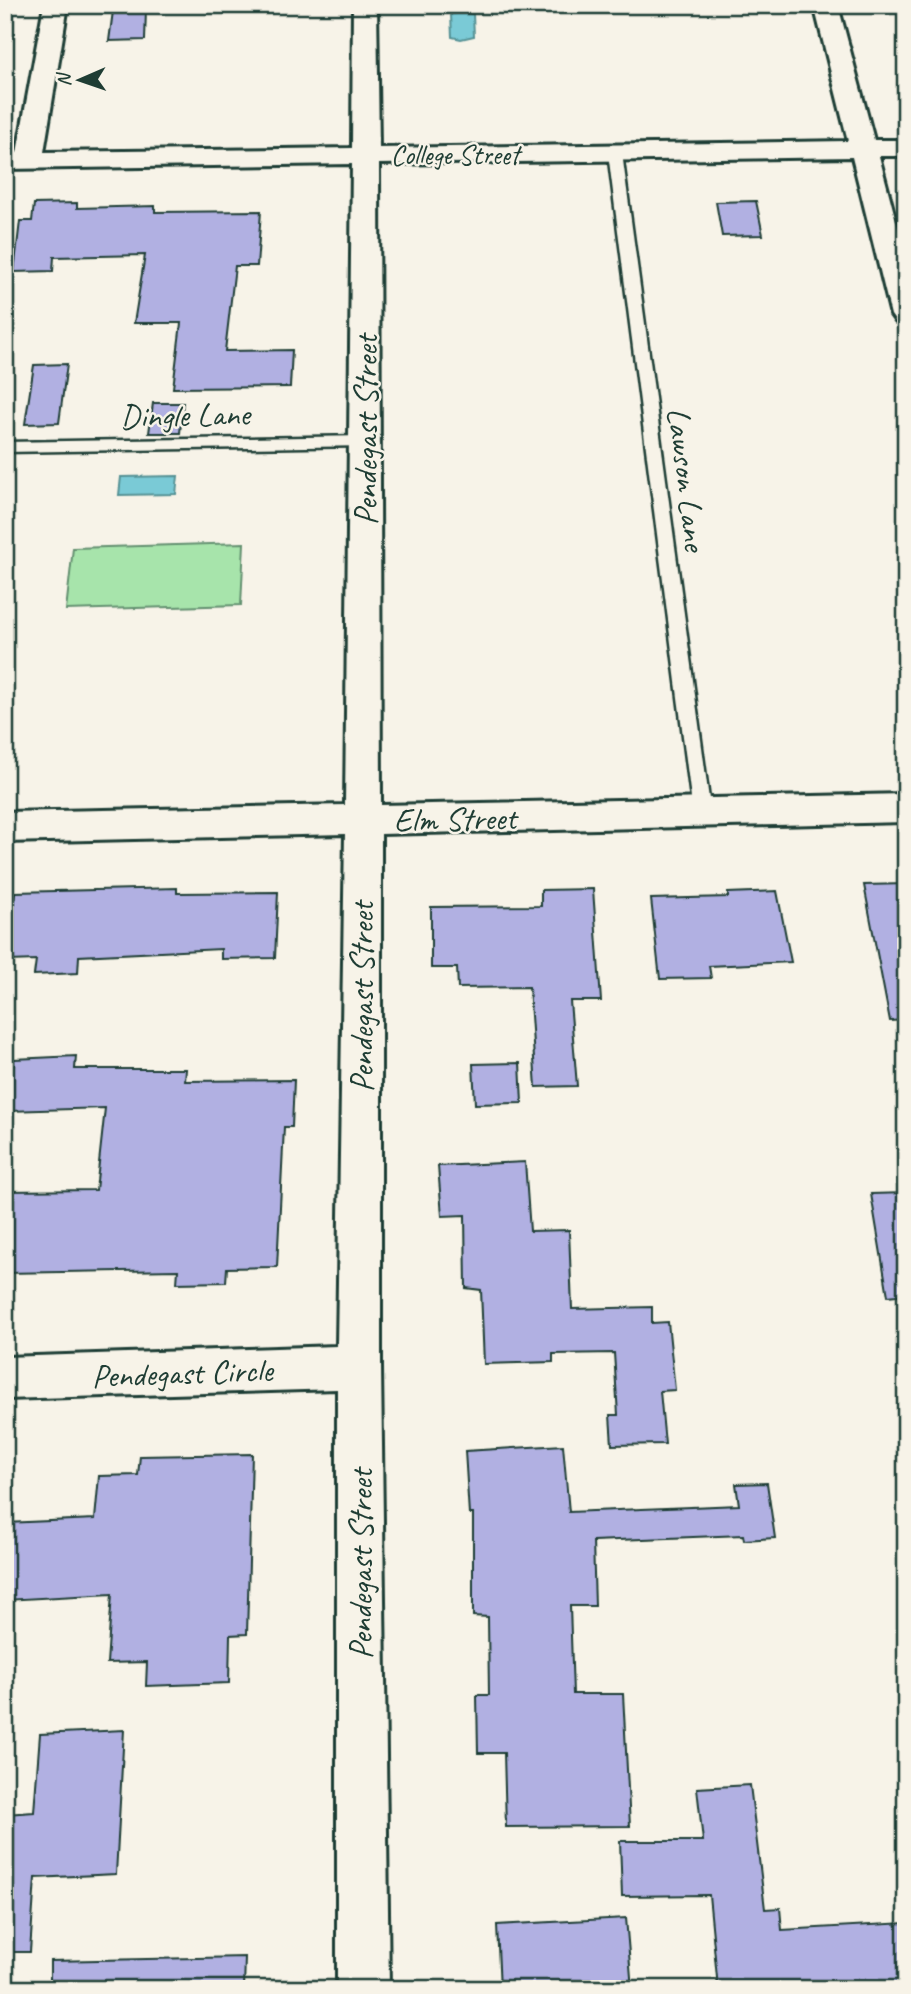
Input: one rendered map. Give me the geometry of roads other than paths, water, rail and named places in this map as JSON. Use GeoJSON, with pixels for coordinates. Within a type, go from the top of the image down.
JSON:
{"type":"FeatureCollection","features":[{"type":"Feature","properties":{"kind":"street"},"geometry":{"type":"LineString","coordinates":[[17,161],[56,5]]}},
{"type":"Feature","properties":{"kind":"street","name":"Pendegast Street"},"geometry":{"type":"LineString","coordinates":[[363,1989],[359,1367],[366,441],[365,5]]}},
{"type":"Feature","properties":{"kind":"street"},"geometry":{"type":"LineString","coordinates":[[826,5],[864,149],[899,263],[906,315]]}},
{"type":"Feature","properties":{"kind":"street","name":"College Street"},"geometry":{"type":"LineString","coordinates":[[17,161],[906,148]]}},
{"type":"Feature","properties":{"kind":"street","name":"Elm Street"},"geometry":{"type":"LineString","coordinates":[[5,827],[906,808]]}},
{"type":"Feature","properties":{"kind":"street","name":"Pendegast Circle"},"geometry":{"type":"LineString","coordinates":[[5,1378],[359,1367]]}},
{"type":"Feature","properties":{"kind":"lane","name":"Lawson Lane"},"geometry":{"type":"LineString","coordinates":[[615,153],[702,814]]}},
{"type":"Feature","properties":{"kind":"lane","name":"Dingle Lane"},"geometry":{"type":"LineString","coordinates":[[5,447],[366,441]]}},
{"type":"Feature","properties":{"kind":"water"},"geometry":{"type":"Polygon","coordinates":[[[451,14],[473,14],[474,36],[461,39],[452,37],[451,14]]]}},
{"type":"Feature","properties":{"kind":"water"},"geometry":{"type":"Polygon","coordinates":[[[178,476],[176,494],[119,495],[121,477],[178,476]]]}}]}
